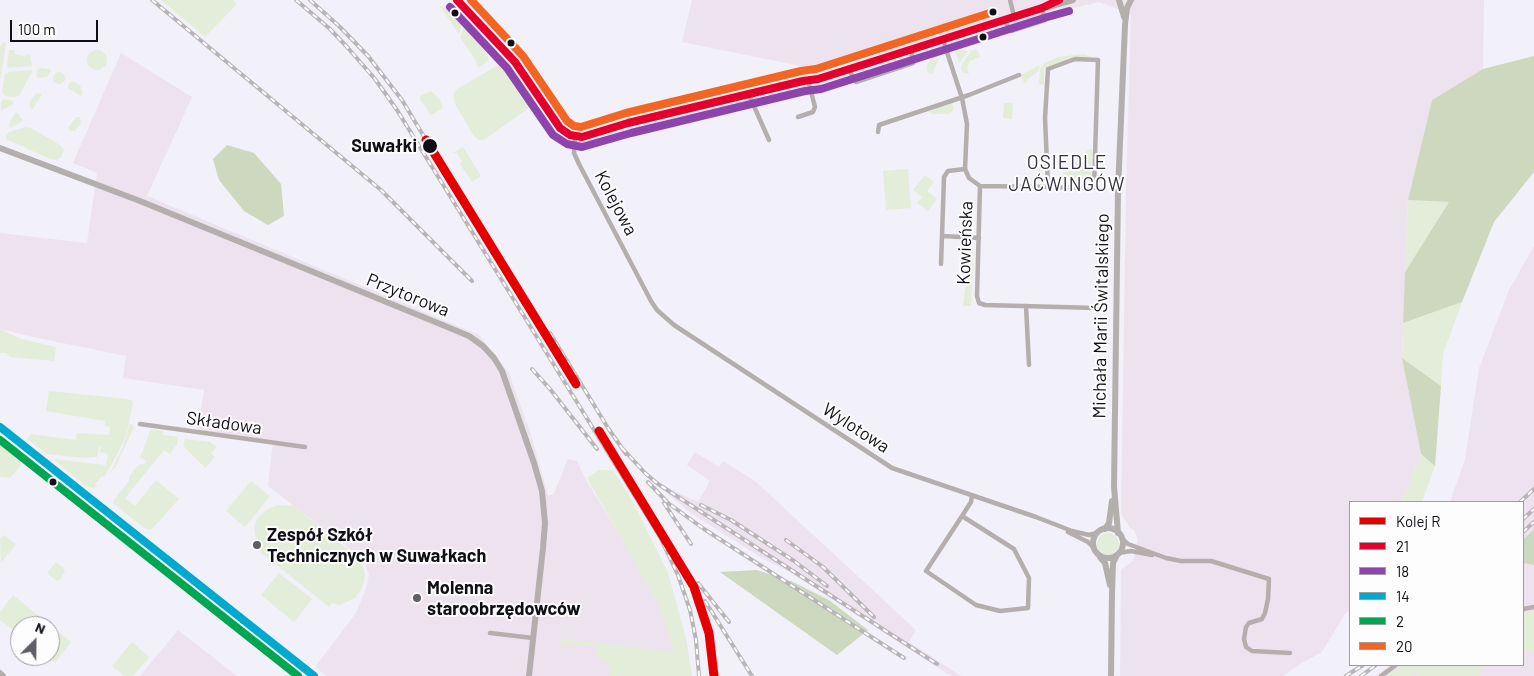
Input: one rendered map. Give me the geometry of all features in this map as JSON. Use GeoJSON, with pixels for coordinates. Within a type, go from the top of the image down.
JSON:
{"type":"FeatureCollection","features":[{"type":"Feature","properties":{"kind":"street"},"geometry":{"type":"LineString","coordinates":[[457,0],[515,62],[560,128],[575,136],[587,136],[628,123],[849,70],[1014,16],[1073,0]]}},
{"type":"Feature","properties":{"kind":"street"},"geometry":{"type":"LineString","coordinates":[[1010,0],[1014,16]]}},
{"type":"Feature","properties":{"kind":"street"},"geometry":{"type":"LineString","coordinates":[[1042,8],[1059,0]]}},
{"type":"Feature","properties":{"kind":"street","name":"Michała Marii Świtalskiego"},"geometry":{"type":"LineString","coordinates":[[1119,0],[1125,25]]}},
{"type":"Feature","properties":{"kind":"street","name":"Michała Marii Świtalskiego"},"geometry":{"type":"LineString","coordinates":[[1105,528],[1110,517],[1114,487],[1118,190],[1125,25],[1127,8],[1131,0]]}},
{"type":"Feature","properties":{"kind":"street"},"geometry":{"type":"LineString","coordinates":[[1004,20],[1011,32],[1045,20],[1042,8]]}},
{"type":"Feature","properties":{"kind":"street"},"geometry":{"type":"LineString","coordinates":[[943,40],[962,98],[967,124],[965,169],[969,178],[980,186],[1094,188],[1098,60],[1075,59],[1048,69],[1045,118],[1048,187]]}},
{"type":"Feature","properties":{"kind":"street"},"geometry":{"type":"LineString","coordinates":[[849,70],[856,82],[913,63],[912,49]]}},
{"type":"Feature","properties":{"kind":"street"},"geometry":{"type":"LineString","coordinates":[[878,132],[878,125],[962,98],[1020,75]]}},
{"type":"Feature","properties":{"kind":"street"},"geometry":{"type":"LineString","coordinates":[[798,117],[813,112],[815,107],[808,80]]}},
{"type":"Feature","properties":{"kind":"street"},"geometry":{"type":"LineString","coordinates":[[749,95],[769,140]]}},
{"type":"Feature","properties":{"kind":"street","name":"Kolejowa"},"geometry":{"type":"LineString","coordinates":[[575,136],[576,158],[657,310]]}},
{"type":"Feature","properties":{"kind":"street","name":"Przytorowa"},"geometry":{"type":"LineString","coordinates":[[0,148],[140,201],[469,336],[484,346],[498,364],[509,386],[542,492],[544,531],[529,676]]}},
{"type":"Feature","properties":{"kind":"street"},"geometry":{"type":"LineString","coordinates":[[941,264],[944,177],[948,171],[965,169]]}},
{"type":"Feature","properties":{"kind":"street","name":"Kowieńska"},"geometry":{"type":"LineString","coordinates":[[980,186],[977,296],[979,302],[985,305],[1097,308]]}},
{"type":"Feature","properties":{"kind":"street"},"geometry":{"type":"LineString","coordinates":[[942,236],[979,238]]}},
{"type":"Feature","properties":{"kind":"street"},"geometry":{"type":"LineString","coordinates":[[1026,306],[1029,365]]}},
{"type":"Feature","properties":{"kind":"street","name":"Wylotowa"},"geometry":{"type":"LineString","coordinates":[[657,310],[674,325],[892,468],[1061,527],[1086,534],[1097,533]]}},
{"type":"Feature","properties":{"kind":"street","name":"Składowa"},"geometry":{"type":"LineString","coordinates":[[140,424],[305,447]]}},
{"type":"Feature","properties":{"kind":"street"},"geometry":{"type":"LineString","coordinates":[[0,427],[314,676]]}},
{"type":"Feature","properties":{"kind":"street","name":"Michała Marii Świtalskiego"},"geometry":{"type":"LineString","coordinates":[[1114,487],[1120,536]]}},
{"type":"Feature","properties":{"kind":"street"},"geometry":{"type":"LineString","coordinates":[[962,516],[1014,549],[1029,578],[1028,608],[1000,611],[976,605],[926,571],[971,502],[972,496]]}},
{"type":"Feature","properties":{"kind":"street","name":"Wylotowa"},"geometry":{"type":"LineString","coordinates":[[1061,527],[1088,542],[1093,547]]}},
{"type":"Feature","properties":{"kind":"street"},"geometry":{"type":"LineString","coordinates":[[1112,593],[1105,564],[1093,547],[1093,539],[1097,533],[1105,528],[1112,529],[1128,544],[1159,556]]}},
{"type":"Feature","properties":{"kind":"street"},"geometry":{"type":"LineString","coordinates":[[1111,676],[1113,563],[1123,545],[1120,536]]}},
{"type":"Feature","properties":{"kind":"street"},"geometry":{"type":"LineString","coordinates":[[1100,557],[1110,558],[1131,551],[1181,561],[1211,561],[1269,580],[1266,613],[1262,619],[1248,623],[1244,640],[1246,647],[1252,651],[1290,653]]}},
{"type":"Feature","properties":{"kind":"street"},"geometry":{"type":"LineString","coordinates":[[490,633],[533,638]]}},
{"type":"Feature","properties":{"kind":"street"},"geometry":{"type":"LineString","coordinates":[[1381,676],[1395,666]]}},
{"type":"Feature","properties":{"kind":"street"},"geometry":{"type":"LineString","coordinates":[[0,673],[3,676]]}},
{"type":"Feature","properties":{"kind":"shaded area"},"geometry":{"type":"Polygon","coordinates":[[[692,0],[1484,0],[1483,69],[1432,100],[1408,200],[1402,358],[1421,454],[1402,501],[1349,501],[1349,611],[1345,614],[1322,652],[1283,676],[1120,676],[1121,570],[1133,561],[1138,540],[1134,530],[1130,528],[1121,514],[1131,14],[1099,2],[816,69],[682,42],[692,0]]]}},
{"type":"Feature","properties":{"kind":"shaded area"},"geometry":{"type":"Polygon","coordinates":[[[121,53],[192,97],[147,196],[479,335],[509,373],[532,438],[548,495],[553,495],[568,459],[577,461],[586,480],[662,605],[674,651],[675,676],[326,676],[315,667],[356,613],[367,586],[369,574],[363,559],[268,486],[273,441],[198,430],[204,390],[123,378],[126,356],[0,329],[0,233],[87,243],[97,173],[73,163],[121,53]]]}},
{"type":"Feature","properties":{"kind":"shaded area"},"geometry":{"type":"Polygon","coordinates":[[[1534,246],[1534,676],[1375,676],[1389,666],[1524,666],[1524,501],[1450,501],[1465,459],[1479,368],[1509,290],[1534,246]]]}},
{"type":"Feature","properties":{"kind":"shaded area"},"geometry":{"type":"Polygon","coordinates":[[[695,452],[719,467],[723,461],[755,481],[916,630],[909,642],[961,676],[951,676],[790,572],[765,560],[689,512],[667,493],[669,489],[698,502],[710,481],[687,465],[695,452]]]}},
{"type":"Feature","properties":{"kind":"shaded area"},"geometry":{"type":"Polygon","coordinates":[[[178,630],[237,676],[140,676],[178,630]]]}},
{"type":"Feature","properties":{"kind":"green space"},"geometry":{"type":"Polygon","coordinates":[[[161,0],[233,0],[237,4],[205,37],[161,0]]]}},
{"type":"Feature","properties":{"kind":"green space"},"geometry":{"type":"Polygon","coordinates":[[[439,5],[447,9],[462,24],[459,34],[439,5]]]}},
{"type":"Feature","properties":{"kind":"green space"},"geometry":{"type":"Polygon","coordinates":[[[467,19],[493,47],[495,52],[494,58],[466,22],[467,19]]]}},
{"type":"Feature","properties":{"kind":"green space"},"geometry":{"type":"Polygon","coordinates":[[[464,27],[479,43],[489,58],[487,62],[478,68],[476,61],[460,37],[464,27]]]}},
{"type":"Feature","properties":{"kind":"green space"},"geometry":{"type":"Polygon","coordinates":[[[4,42],[6,43],[0,80],[0,48],[4,42]]]}},
{"type":"Feature","properties":{"kind":"green space"},"geometry":{"type":"Polygon","coordinates":[[[958,45],[967,52],[959,63],[954,48],[958,45]]]}},
{"type":"Feature","properties":{"kind":"green space"},"geometry":{"type":"Polygon","coordinates":[[[977,49],[980,57],[970,61],[967,68],[969,74],[962,72],[961,67],[967,57],[971,51],[977,49]]]}},
{"type":"Feature","properties":{"kind":"green space"},"geometry":{"type":"Polygon","coordinates":[[[9,50],[15,50],[15,54],[25,57],[27,54],[30,56],[32,66],[7,68],[9,50]]]}},
{"type":"Feature","properties":{"kind":"green space"},"geometry":{"type":"Polygon","coordinates":[[[97,50],[104,53],[107,60],[104,67],[97,70],[90,67],[87,60],[90,53],[97,50]]]}},
{"type":"Feature","properties":{"kind":"green space"},"geometry":{"type":"Polygon","coordinates":[[[931,54],[936,54],[938,60],[932,74],[928,72],[927,66],[931,54]]]}},
{"type":"Feature","properties":{"kind":"green space"},"geometry":{"type":"Polygon","coordinates":[[[1084,54],[1094,58],[1073,59],[1044,69],[1044,85],[1039,84],[1040,69],[1043,64],[1058,57],[1084,54]]]}},
{"type":"Feature","properties":{"kind":"green space"},"geometry":{"type":"Polygon","coordinates":[[[1534,56],[1534,172],[1494,222],[1462,302],[1403,323],[1405,272],[1449,202],[1408,200],[1432,100],[1483,69],[1534,56]]]}},
{"type":"Feature","properties":{"kind":"green space"},"geometry":{"type":"Polygon","coordinates":[[[505,61],[510,61],[535,100],[530,107],[484,140],[478,140],[455,104],[453,95],[457,89],[505,61]]]}},
{"type":"Feature","properties":{"kind":"green space"},"geometry":{"type":"Polygon","coordinates":[[[1040,65],[1038,71],[1024,83],[1021,75],[1040,65]]]}},
{"type":"Feature","properties":{"kind":"green space"},"geometry":{"type":"Polygon","coordinates":[[[39,68],[50,69],[51,71],[47,77],[38,78],[36,75],[39,68]]]}},
{"type":"Feature","properties":{"kind":"green space"},"geometry":{"type":"Polygon","coordinates":[[[33,70],[19,96],[5,96],[2,92],[5,75],[8,72],[33,70]]]}},
{"type":"Feature","properties":{"kind":"green space"},"geometry":{"type":"Polygon","coordinates":[[[59,72],[65,78],[59,84],[53,78],[59,72]]]}},
{"type":"Feature","properties":{"kind":"green space"},"geometry":{"type":"Polygon","coordinates":[[[72,81],[80,85],[83,94],[81,96],[68,88],[72,81]]]}},
{"type":"Feature","properties":{"kind":"green space"},"geometry":{"type":"Polygon","coordinates":[[[431,91],[439,98],[443,108],[431,115],[420,99],[420,96],[431,91]]]}},
{"type":"Feature","properties":{"kind":"green space"},"geometry":{"type":"Polygon","coordinates":[[[37,93],[42,94],[32,110],[30,101],[37,93]]]}},
{"type":"Feature","properties":{"kind":"green space"},"geometry":{"type":"Polygon","coordinates":[[[4,99],[13,101],[13,105],[1,110],[1,102],[4,99]]]}},
{"type":"Feature","properties":{"kind":"green space"},"geometry":{"type":"Polygon","coordinates":[[[952,102],[954,109],[950,114],[933,114],[927,111],[952,102]]]}},
{"type":"Feature","properties":{"kind":"green space"},"geometry":{"type":"Polygon","coordinates":[[[1004,103],[1013,103],[1012,119],[1003,118],[1004,103]]]}},
{"type":"Feature","properties":{"kind":"green space"},"geometry":{"type":"Polygon","coordinates":[[[15,113],[18,113],[23,121],[10,128],[8,126],[15,113]]]}},
{"type":"Feature","properties":{"kind":"green space"},"geometry":{"type":"Polygon","coordinates":[[[76,117],[80,117],[81,123],[75,131],[70,131],[68,128],[76,117]]]}},
{"type":"Feature","properties":{"kind":"green space"},"geometry":{"type":"Polygon","coordinates":[[[26,127],[60,145],[64,150],[61,157],[57,160],[50,159],[6,139],[9,132],[26,127]]]}},
{"type":"Feature","properties":{"kind":"green space"},"geometry":{"type":"Polygon","coordinates":[[[227,145],[254,153],[281,184],[284,216],[268,225],[244,211],[219,180],[213,159],[227,145]]]}},
{"type":"Feature","properties":{"kind":"green space"},"geometry":{"type":"Polygon","coordinates":[[[463,147],[481,176],[472,182],[460,164],[462,162],[457,153],[453,153],[463,147]]]}},
{"type":"Feature","properties":{"kind":"green space"},"geometry":{"type":"Polygon","coordinates":[[[1089,149],[1092,149],[1091,179],[1060,178],[1089,149]]]}},
{"type":"Feature","properties":{"kind":"green space"},"geometry":{"type":"Polygon","coordinates":[[[1039,155],[1045,155],[1042,158],[1042,176],[1044,178],[1038,177],[1039,155]]]}},
{"type":"Feature","properties":{"kind":"green space"},"geometry":{"type":"Polygon","coordinates":[[[908,169],[911,208],[886,210],[883,171],[908,169]]]}},
{"type":"Feature","properties":{"kind":"green space"},"geometry":{"type":"Polygon","coordinates":[[[925,175],[934,182],[927,191],[937,199],[928,211],[917,203],[922,197],[913,190],[925,175]]]}},
{"type":"Feature","properties":{"kind":"green space"},"geometry":{"type":"Polygon","coordinates":[[[1408,200],[1449,202],[1405,272],[1408,200]]]}},
{"type":"Feature","properties":{"kind":"green space"},"geometry":{"type":"Polygon","coordinates":[[[972,244],[973,257],[969,257],[973,258],[973,279],[968,279],[969,249],[972,244]]]}},
{"type":"Feature","properties":{"kind":"green space"},"geometry":{"type":"Polygon","coordinates":[[[966,281],[972,281],[971,306],[963,306],[966,281]]]}},
{"type":"Feature","properties":{"kind":"green space"},"geometry":{"type":"Polygon","coordinates":[[[1462,302],[1443,354],[1441,386],[1402,358],[1403,323],[1462,302]]]}},
{"type":"Feature","properties":{"kind":"green space"},"geometry":{"type":"Polygon","coordinates":[[[0,329],[21,339],[56,347],[54,361],[10,357],[6,353],[0,353],[0,329]]]}},
{"type":"Feature","properties":{"kind":"green space"},"geometry":{"type":"Polygon","coordinates":[[[1402,358],[1441,386],[1435,466],[1421,454],[1402,358]]]}},
{"type":"Feature","properties":{"kind":"green space"},"geometry":{"type":"Polygon","coordinates":[[[49,391],[133,401],[123,443],[104,477],[102,476],[94,488],[87,487],[53,459],[106,465],[108,454],[100,452],[101,445],[97,457],[84,458],[47,454],[27,439],[31,434],[76,440],[77,433],[109,435],[110,427],[105,426],[105,421],[46,411],[49,391]]]}},
{"type":"Feature","properties":{"kind":"green space"},"geometry":{"type":"Polygon","coordinates":[[[130,424],[134,427],[116,466],[109,475],[123,447],[130,424]]]}},
{"type":"Feature","properties":{"kind":"green space"},"geometry":{"type":"Polygon","coordinates":[[[151,429],[163,431],[163,435],[178,437],[177,444],[170,454],[164,450],[125,498],[135,506],[156,480],[179,499],[151,530],[147,530],[113,503],[113,501],[129,481],[129,477],[136,467],[141,464],[143,465],[146,461],[140,458],[151,429]]]}},
{"type":"Feature","properties":{"kind":"green space"},"geometry":{"type":"Polygon","coordinates":[[[0,437],[27,458],[10,478],[0,477],[0,437]]]}},
{"type":"Feature","properties":{"kind":"green space"},"geometry":{"type":"Polygon","coordinates":[[[185,439],[210,442],[217,447],[211,453],[215,457],[205,468],[183,446],[185,439]]]}},
{"type":"Feature","properties":{"kind":"green space"},"geometry":{"type":"Polygon","coordinates":[[[1421,454],[1435,466],[1422,501],[1402,501],[1421,454]]]}},
{"type":"Feature","properties":{"kind":"green space"},"geometry":{"type":"Polygon","coordinates":[[[599,470],[613,470],[632,500],[668,573],[686,638],[692,676],[610,676],[609,666],[603,660],[597,661],[598,646],[561,645],[560,639],[674,652],[660,607],[587,478],[599,470]]]}},
{"type":"Feature","properties":{"kind":"green space"},"geometry":{"type":"Polygon","coordinates":[[[251,481],[270,496],[245,527],[226,511],[251,481]]]}},
{"type":"Feature","properties":{"kind":"green space"},"geometry":{"type":"Polygon","coordinates":[[[277,505],[294,506],[360,559],[365,577],[361,590],[355,598],[340,605],[332,603],[329,607],[253,546],[256,542],[254,527],[257,519],[266,510],[277,505]]]}},
{"type":"Feature","properties":{"kind":"green space"},"geometry":{"type":"Polygon","coordinates":[[[1534,529],[1534,565],[1524,563],[1524,539],[1534,529]]]}},
{"type":"Feature","properties":{"kind":"green space"},"geometry":{"type":"Polygon","coordinates":[[[1108,533],[1116,536],[1119,544],[1116,552],[1108,555],[1100,552],[1097,544],[1100,536],[1108,533]]]}},
{"type":"Feature","properties":{"kind":"green space"},"geometry":{"type":"Polygon","coordinates":[[[4,535],[16,544],[1,563],[0,539],[4,535]]]}},
{"type":"Feature","properties":{"kind":"green space"},"geometry":{"type":"Polygon","coordinates":[[[56,562],[65,571],[60,580],[57,581],[47,573],[56,562]]]}},
{"type":"Feature","properties":{"kind":"green space"},"geometry":{"type":"Polygon","coordinates":[[[757,570],[793,582],[829,600],[868,630],[837,655],[720,572],[757,570]]]}},
{"type":"Feature","properties":{"kind":"green space"},"geometry":{"type":"Polygon","coordinates":[[[279,573],[312,599],[294,622],[261,595],[279,573]]]}},
{"type":"Feature","properties":{"kind":"green space"},"geometry":{"type":"Polygon","coordinates":[[[13,595],[39,616],[10,616],[10,628],[0,620],[0,612],[13,595]]]}},
{"type":"Feature","properties":{"kind":"green space"},"geometry":{"type":"Polygon","coordinates":[[[1534,611],[1534,653],[1524,651],[1524,614],[1534,611]]]}},
{"type":"Feature","properties":{"kind":"green space"},"geometry":{"type":"Polygon","coordinates":[[[60,633],[71,642],[60,656],[60,633]]]}},
{"type":"Feature","properties":{"kind":"green space"},"geometry":{"type":"Polygon","coordinates":[[[132,642],[149,657],[133,676],[124,676],[112,666],[132,642]]]}},
{"type":"Feature","properties":{"kind":"green space"},"geometry":{"type":"Polygon","coordinates":[[[1402,666],[1482,666],[1479,676],[1420,676],[1414,674],[1411,676],[1386,676],[1402,666]]]}},
{"type":"Feature","properties":{"kind":"railway"},"geometry":{"type":"LineString","coordinates":[[152,0],[381,190],[472,281]]}},
{"type":"Feature","properties":{"kind":"railway"},"geometry":{"type":"LineString","coordinates":[[296,0],[330,29],[348,48],[375,79],[397,110],[660,537],[678,575],[690,610],[696,640],[699,676]]}},
{"type":"Feature","properties":{"kind":"railway"},"geometry":{"type":"LineString","coordinates":[[310,0],[368,56],[402,100],[426,140]]}},
{"type":"Feature","properties":{"kind":"railway"},"geometry":{"type":"LineString","coordinates":[[550,333],[626,454]]}},
{"type":"Feature","properties":{"kind":"railway"},"geometry":{"type":"LineString","coordinates":[[532,369],[597,449]]}},
{"type":"Feature","properties":{"kind":"railway"},"geometry":{"type":"LineString","coordinates":[[622,448],[658,484],[937,664]]}},
{"type":"Feature","properties":{"kind":"railway"},"geometry":{"type":"LineString","coordinates":[[648,482],[668,503],[704,529],[904,658]]}},
{"type":"Feature","properties":{"kind":"railway"},"geometry":{"type":"LineString","coordinates":[[1521,501],[1534,489]]}},
{"type":"Feature","properties":{"kind":"railway"},"geometry":{"type":"LineString","coordinates":[[664,503],[691,544]]}},
{"type":"Feature","properties":{"kind":"railway"},"geometry":{"type":"LineString","coordinates":[[701,505],[731,520],[794,561],[827,586]]}},
{"type":"Feature","properties":{"kind":"railway"},"geometry":{"type":"LineString","coordinates":[[1524,518],[1534,509]]}},
{"type":"Feature","properties":{"kind":"railway"},"geometry":{"type":"LineString","coordinates":[[1524,531],[1534,522]]}},
{"type":"Feature","properties":{"kind":"railway"},"geometry":{"type":"LineString","coordinates":[[786,540],[823,567],[874,617]]}},
{"type":"Feature","properties":{"kind":"railway"},"geometry":{"type":"LineString","coordinates":[[698,583],[729,622]]}},
{"type":"Feature","properties":{"kind":"railway"},"geometry":{"type":"LineString","coordinates":[[705,601],[752,676]]}},
{"type":"Feature","properties":{"kind":"railway"},"geometry":{"type":"LineString","coordinates":[[1346,676],[1361,666]]}},
{"type":"Feature","properties":{"kind":"railway"},"geometry":{"type":"LineString","coordinates":[[1361,676],[1375,666]]}},
{"type":"Feature","properties":{"kind":"rail line","name":"R"},"geometry":{"type":"LineString","coordinates":[[426,140],[576,384]]}},
{"type":"Feature","properties":{"kind":"rail line","name":"R"},"geometry":{"type":"LineString","coordinates":[[599,431],[694,587],[709,633],[714,676]]}},
{"type":"Feature","properties":{"kind":"transit line","name":"21"},"geometry":{"type":"LineString","coordinates":[[457,0],[515,62],[560,128],[570,135],[582,137],[628,123],[818,79],[1042,8],[1059,0]]}},
{"type":"Feature","properties":{"kind":"transit line","name":"20"},"geometry":{"type":"LineString","coordinates":[[471,0],[523,56],[567,121],[574,126],[581,127],[626,113],[816,69],[993,12]]}},
{"type":"Feature","properties":{"kind":"transit line","name":"18"},"geometry":{"type":"LineString","coordinates":[[450,7],[507,68],[553,135],[567,144],[582,147],[631,133],[805,91],[821,89],[1069,11]]}},
{"type":"Feature","properties":{"kind":"transit line","name":"14"},"geometry":{"type":"LineString","coordinates":[[0,427],[314,676]]}},
{"type":"Feature","properties":{"kind":"transit line","name":"2"},"geometry":{"type":"LineString","coordinates":[[0,440],[298,676]]}},
{"type":"Feature","properties":{"kind":"place","name":"Suwałki"},"geometry":{"type":"Point","coordinates":[430,146]}},
{"type":"Feature","properties":{"kind":"place","name":"Zespół Szkół Technicznych w Suwałkach"},"geometry":{"type":"Point","coordinates":[257,545]}},
{"type":"Feature","properties":{"kind":"place","name":"Molenna staroobrzędowców"},"geometry":{"type":"Point","coordinates":[417,598]}},
{"type":"Feature","properties":{"kind":"district","name":"OSIEDLE JAĆWINGÓW"},"geometry":{"type":"Point","coordinates":[1067,174]}}]}
